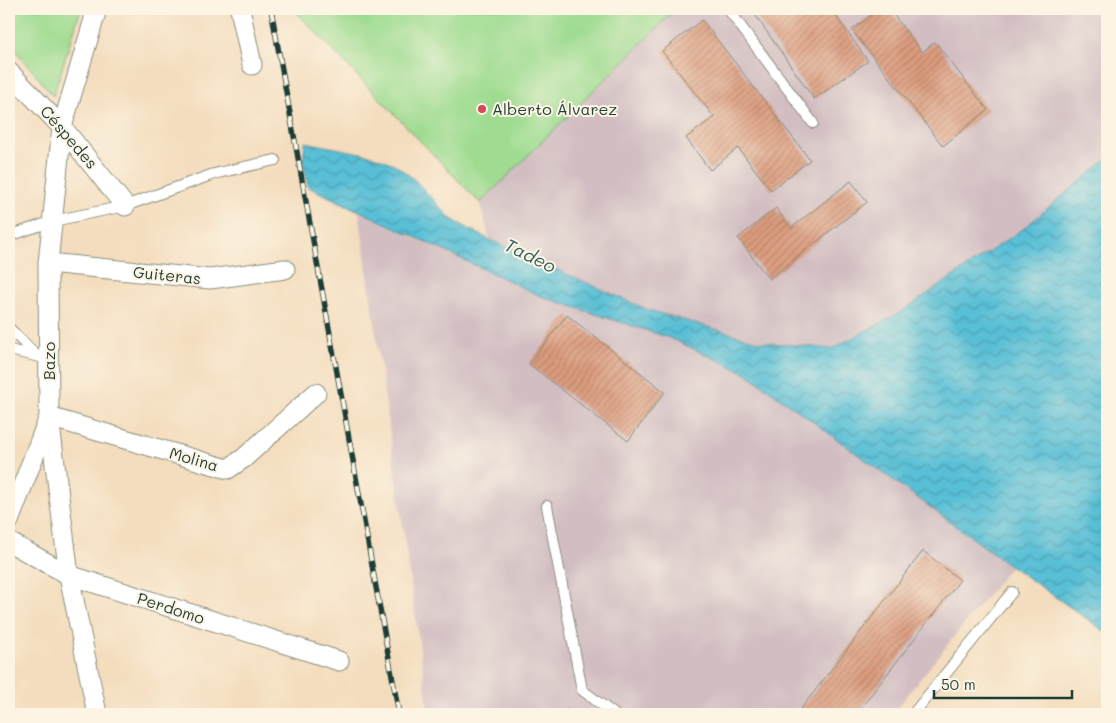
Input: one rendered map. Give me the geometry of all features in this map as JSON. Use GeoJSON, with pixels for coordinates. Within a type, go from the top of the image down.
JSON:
{"type":"FeatureCollection","features":[{"type":"Feature","properties":{"kind":"street","name":"Bazo"},"geometry":{"type":"LineString","coordinates":[[97,9],[62,127],[48,263],[44,358],[49,417],[69,575],[97,714]]}},
{"type":"Feature","properties":{"kind":"street"},"geometry":{"type":"LineString","coordinates":[[240,9],[252,65]]}},
{"type":"Feature","properties":{"kind":"street","name":"Céspedes"},"geometry":{"type":"LineString","coordinates":[[9,72],[62,127],[125,206]]}},
{"type":"Feature","properties":{"kind":"street","name":"Guiteras"},"geometry":{"type":"LineString","coordinates":[[48,263],[210,279],[285,269]]}},
{"type":"Feature","properties":{"kind":"street","name":"Molina"},"geometry":{"type":"LineString","coordinates":[[49,417],[228,469],[244,458],[316,393]]}},
{"type":"Feature","properties":{"kind":"street"},"geometry":{"type":"LineString","coordinates":[[9,521],[49,417]]}},
{"type":"Feature","properties":{"kind":"street","name":"Perdomo"},"geometry":{"type":"LineString","coordinates":[[9,542],[69,575],[339,661]]}},
{"type":"Feature","properties":{"kind":"lane"},"geometry":{"type":"LineString","coordinates":[[728,9],[813,123]]}},
{"type":"Feature","properties":{"kind":"lane"},"geometry":{"type":"LineString","coordinates":[[9,236],[53,221],[125,206],[214,174],[275,160]]}},
{"type":"Feature","properties":{"kind":"lane"},"geometry":{"type":"LineString","coordinates":[[9,328],[44,358]]}},
{"type":"Feature","properties":{"kind":"lane"},"geometry":{"type":"LineString","coordinates":[[9,350],[44,358]]}},
{"type":"Feature","properties":{"kind":"lane"},"geometry":{"type":"LineString","coordinates":[[547,506],[582,690],[614,714]]}},
{"type":"Feature","properties":{"kind":"lane"},"geometry":{"type":"LineString","coordinates":[[913,714],[1012,592]]}},
{"type":"Feature","properties":{"kind":"shaded area"},"geometry":{"type":"Polygon","coordinates":[[[676,9],[1107,9],[1107,159],[1023,229],[901,312],[832,349],[761,342],[648,310],[490,240],[480,203],[676,9]]]}},
{"type":"Feature","properties":{"kind":"shaded area"},"geometry":{"type":"Polygon","coordinates":[[[359,212],[427,244],[670,338],[746,373],[1011,566],[892,714],[429,714],[359,212]]]}},
{"type":"Feature","properties":{"kind":"green space"},"geometry":{"type":"Polygon","coordinates":[[[9,9],[81,9],[53,96],[9,42],[9,9]]]}},
{"type":"Feature","properties":{"kind":"green space","name":"Alberto Álvarez"},"geometry":{"type":"Polygon","coordinates":[[[297,9],[676,9],[480,203],[299,15],[297,9]]]}},
{"type":"Feature","properties":{"kind":"water"},"geometry":{"type":"Polygon","coordinates":[[[305,142],[371,155],[394,164],[414,179],[451,219],[490,240],[648,310],[761,342],[832,349],[901,312],[1023,229],[1107,159],[1107,633],[1011,566],[746,373],[670,338],[543,297],[308,187],[303,161],[305,142]]]}},
{"type":"Feature","properties":{"kind":"building"},"geometry":{"type":"Polygon","coordinates":[[[751,9],[831,9],[868,61],[814,99],[751,9]]]}},
{"type":"Feature","properties":{"kind":"building"},"geometry":{"type":"Polygon","coordinates":[[[879,9],[889,9],[922,52],[935,42],[988,110],[943,146],[852,30],[879,9]]]}},
{"type":"Feature","properties":{"kind":"building"},"geometry":{"type":"Polygon","coordinates":[[[702,20],[810,160],[771,190],[738,148],[710,170],[686,138],[714,117],[662,51],[702,20]]]}},
{"type":"Feature","properties":{"kind":"building"},"geometry":{"type":"Polygon","coordinates":[[[851,181],[867,202],[769,279],[738,238],[776,208],[791,228],[851,181]]]}},
{"type":"Feature","properties":{"kind":"building"},"geometry":{"type":"Polygon","coordinates":[[[567,315],[665,392],[628,441],[529,364],[567,315]]]}},
{"type":"Feature","properties":{"kind":"building"},"geometry":{"type":"Polygon","coordinates":[[[923,551],[960,580],[856,714],[797,714],[923,551]]]}},
{"type":"Feature","properties":{"kind":"building"},"geometry":{"type":"Polygon","coordinates":[[[567,709],[573,714],[562,714],[567,709]]]}},
{"type":"Feature","properties":{"kind":"railway"},"geometry":{"type":"LineString","coordinates":[[271,9],[399,714]]}},
{"type":"Feature","properties":{"kind":"place","name":"Alberto Álvarez"},"geometry":{"type":"Point","coordinates":[482,109]}},
{"type":"Feature","properties":{"kind":"water label","name":"Tadeo"},"geometry":{"type":"Point","coordinates":[530,256]}}]}
